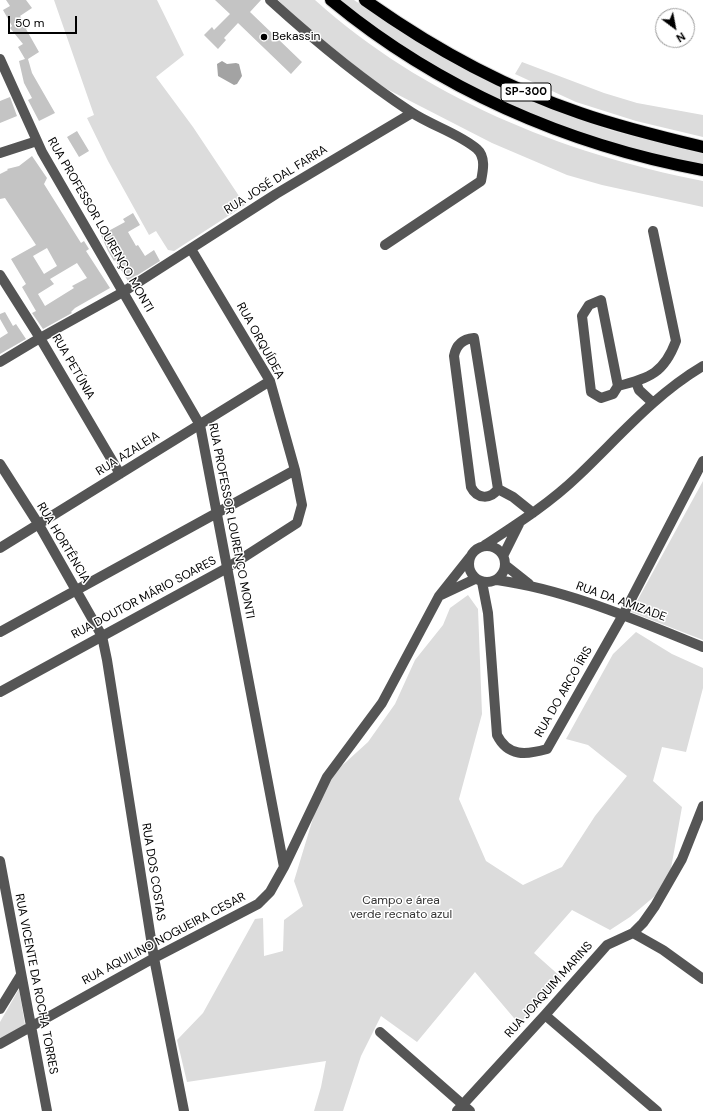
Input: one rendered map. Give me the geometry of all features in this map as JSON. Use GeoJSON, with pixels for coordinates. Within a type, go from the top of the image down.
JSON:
{"type":"FeatureCollection","features":[{"type":"Feature","properties":{"kind":"highway","name":"SP-300"},"geometry":{"type":"LineString","coordinates":[[330,0],[379,37],[412,59],[500,107],[558,131],[591,142],[650,160],[703,170]]}},
{"type":"Feature","properties":{"kind":"highway","name":"SP-300"},"geometry":{"type":"LineString","coordinates":[[366,0],[429,42],[513,86],[578,113],[609,123],[703,147]]}},
{"type":"Feature","properties":{"kind":"street"},"geometry":{"type":"LineString","coordinates":[[270,0],[318,44],[412,113],[478,150],[484,165],[481,181],[385,245]]}},
{"type":"Feature","properties":{"kind":"street","name":"RUA PROFESSOR LOURENÇO MONTI"},"geometry":{"type":"LineString","coordinates":[[0,60],[37,140],[200,425],[218,513],[227,568],[284,867]]}},
{"type":"Feature","properties":{"kind":"street","name":"RUA JOSÉ DAL FARRA"},"geometry":{"type":"LineString","coordinates":[[0,362],[40,338],[124,292],[276,194],[412,113]]}},
{"type":"Feature","properties":{"kind":"street"},"geometry":{"type":"LineString","coordinates":[[0,153],[37,140]]}},
{"type":"Feature","properties":{"kind":"street"},"geometry":{"type":"LineString","coordinates":[[618,386],[601,300],[589,305],[582,316],[592,392],[601,398],[613,394],[618,386],[645,379],[659,370],[670,357],[676,341],[653,231]]}},
{"type":"Feature","properties":{"kind":"street","name":"RUA ORQUÍDEA"},"geometry":{"type":"LineString","coordinates":[[191,249],[270,381],[295,470],[302,505],[297,523]]}},
{"type":"Feature","properties":{"kind":"street","name":"RUA PETÚNIA"},"geometry":{"type":"LineString","coordinates":[[0,275],[40,338],[120,474]]}},
{"type":"Feature","properties":{"kind":"street"},"geometry":{"type":"LineString","coordinates":[[474,338],[498,489],[495,493],[486,497],[476,495],[471,487],[454,356],[458,345],[468,339],[474,338]]}},
{"type":"Feature","properties":{"kind":"street"},"geometry":{"type":"LineString","coordinates":[[479,581],[468,570],[467,563],[475,551],[533,513],[577,477],[652,402],[703,366]]}},
{"type":"Feature","properties":{"kind":"street","name":"RUA AZALEIA"},"geometry":{"type":"LineString","coordinates":[[0,548],[270,381]]}},
{"type":"Feature","properties":{"kind":"street"},"geometry":{"type":"LineString","coordinates":[[636,382],[642,394],[652,402]]}},
{"type":"Feature","properties":{"kind":"street","name":"RUA DO ARCO ÍRIS"},"geometry":{"type":"LineString","coordinates":[[479,581],[488,613],[497,735],[502,745],[517,753],[530,754],[547,749],[623,615],[703,461]]}},
{"type":"Feature","properties":{"kind":"street","name":"RUA HORTÊNCIA"},"geometry":{"type":"LineString","coordinates":[[0,464],[39,525],[102,636]]}},
{"type":"Feature","properties":{"kind":"street"},"geometry":{"type":"LineString","coordinates":[[0,632],[295,470]]}},
{"type":"Feature","properties":{"kind":"street"},"geometry":{"type":"LineString","coordinates":[[498,489],[513,496],[533,513]]}},
{"type":"Feature","properties":{"kind":"street"},"geometry":{"type":"LineString","coordinates":[[440,596],[479,581],[497,580],[501,576],[504,560],[520,522]]}},
{"type":"Feature","properties":{"kind":"street","name":"RUA DOUTOR MÁRIO SOARES"},"geometry":{"type":"LineString","coordinates":[[0,692],[227,568],[297,523]]}},
{"type":"Feature","properties":{"kind":"street"},"geometry":{"type":"LineString","coordinates":[[485,545],[498,549],[504,560]]}},
{"type":"Feature","properties":{"kind":"street","name":"RUA AQUILINO NOGUEIRA CESAR"},"geometry":{"type":"LineString","coordinates":[[0,1044],[154,958],[258,904],[270,892],[284,867],[327,777],[382,703],[440,596],[470,557]]}},
{"type":"Feature","properties":{"kind":"street","name":"RUA DA AMIZADE"},"geometry":{"type":"LineString","coordinates":[[504,560],[529,584]]}},
{"type":"Feature","properties":{"kind":"street","name":"RUA DA AMIZADE"},"geometry":{"type":"LineString","coordinates":[[497,580],[529,584],[623,615],[703,647]]}},
{"type":"Feature","properties":{"kind":"street","name":"RUA DOS COSTAS"},"geometry":{"type":"LineString","coordinates":[[102,636],[154,958],[184,1111]]}},
{"type":"Feature","properties":{"kind":"street","name":"RUA JOAQUIM MARINS"},"geometry":{"type":"LineString","coordinates":[[460,1107],[607,945],[633,933],[643,923],[655,906],[682,859],[703,806]]}},
{"type":"Feature","properties":{"kind":"street","name":"RUA VICENTE DA ROCHA TORRES"},"geometry":{"type":"LineString","coordinates":[[0,861],[22,975],[30,1028],[47,1111]]}},
{"type":"Feature","properties":{"kind":"street"},"geometry":{"type":"LineString","coordinates":[[633,933],[664,950],[703,979]]}},
{"type":"Feature","properties":{"kind":"street"},"geometry":{"type":"LineString","coordinates":[[0,1009],[22,975]]}},
{"type":"Feature","properties":{"kind":"street"},"geometry":{"type":"LineString","coordinates":[[545,1015],[657,1111]]}},
{"type":"Feature","properties":{"kind":"street"},"geometry":{"type":"LineString","coordinates":[[380,1032],[460,1107],[470,1111]]}},
{"type":"Feature","properties":{"kind":"green space"},"geometry":{"type":"Polygon","coordinates":[[[54,0],[157,0],[184,55],[156,77],[193,127],[245,205],[174,251],[168,250],[156,231],[149,235],[108,161],[87,118],[94,115],[54,0]]]}},
{"type":"Feature","properties":{"kind":"green space"},"geometry":{"type":"Polygon","coordinates":[[[278,0],[315,0],[357,34],[401,65],[448,93],[496,116],[546,137],[598,155],[703,181],[703,207],[602,185],[567,175],[492,143],[379,85],[303,24],[278,0]]]}},
{"type":"Feature","properties":{"kind":"green space"},"geometry":{"type":"Polygon","coordinates":[[[339,0],[354,0],[428,49],[485,80],[545,107],[610,130],[703,154],[703,164],[623,146],[544,119],[506,103],[432,65],[397,44],[339,0]]]}},
{"type":"Feature","properties":{"kind":"green space"},"geometry":{"type":"Polygon","coordinates":[[[522,62],[604,93],[637,103],[703,115],[703,137],[636,121],[576,102],[515,74],[522,62]]]}},
{"type":"Feature","properties":{"kind":"green space"},"geometry":{"type":"Polygon","coordinates":[[[703,481],[703,640],[631,612],[703,481]]]}},
{"type":"Feature","properties":{"kind":"green space","name":"Campo e área verde recnato azul"},"geometry":{"type":"Polygon","coordinates":[[[468,595],[478,609],[482,714],[459,799],[486,861],[523,885],[562,867],[595,816],[627,776],[588,745],[566,739],[613,654],[636,632],[672,654],[703,668],[703,688],[686,752],[662,747],[653,781],[682,807],[668,885],[630,917],[610,930],[572,910],[534,953],[562,978],[519,1024],[475,972],[417,1042],[381,1016],[361,1056],[343,1111],[314,1111],[321,1087],[326,1061],[187,1082],[177,1040],[203,1013],[255,919],[263,918],[264,956],[283,951],[284,920],[303,906],[294,881],[324,782],[368,742],[395,704],[415,660],[443,625],[450,608],[468,595]]]}},
{"type":"Feature","properties":{"kind":"green space"},"geometry":{"type":"Polygon","coordinates":[[[19,989],[25,1025],[0,1039],[0,1022],[19,989]]]}},
{"type":"Feature","properties":{"kind":"shaded area"},"geometry":{"type":"Polygon","coordinates":[[[222,61],[227,64],[239,64],[242,76],[237,84],[234,85],[218,76],[217,64],[222,61]]]}},
{"type":"Feature","properties":{"kind":"building"},"geometry":{"type":"Polygon","coordinates":[[[6,0],[26,0],[32,8],[20,16],[28,27],[26,29],[39,52],[28,59],[32,73],[55,113],[39,121],[28,100],[32,98],[24,83],[19,61],[25,59],[18,47],[23,44],[10,28],[12,26],[3,10],[10,6],[6,0]]]}},
{"type":"Feature","properties":{"kind":"building","name":"Bekassin"},"geometry":{"type":"Polygon","coordinates":[[[215,0],[261,0],[250,12],[302,62],[291,74],[238,23],[224,38],[226,40],[218,49],[204,35],[212,27],[214,30],[230,14],[215,0]]]}},
{"type":"Feature","properties":{"kind":"building"},"geometry":{"type":"Polygon","coordinates":[[[10,97],[17,116],[0,123],[0,101],[10,97]]]}},
{"type":"Feature","properties":{"kind":"building"},"geometry":{"type":"Polygon","coordinates":[[[77,131],[89,151],[79,157],[67,137],[77,131]]]}},
{"type":"Feature","properties":{"kind":"building"},"geometry":{"type":"Polygon","coordinates":[[[32,156],[47,178],[44,184],[81,243],[84,241],[89,249],[86,251],[110,288],[75,308],[71,312],[72,313],[43,329],[32,313],[36,311],[22,287],[26,284],[11,259],[36,245],[5,198],[0,199],[0,174],[8,170],[7,169],[19,166],[32,156]],[[47,248],[33,256],[44,274],[57,266],[47,248]],[[77,263],[50,279],[54,284],[38,294],[45,306],[74,288],[72,286],[87,278],[77,263]]]}},
{"type":"Feature","properties":{"kind":"building"},"geometry":{"type":"Polygon","coordinates":[[[133,213],[140,225],[128,232],[136,246],[138,245],[145,256],[154,250],[160,261],[128,281],[108,251],[101,235],[125,222],[123,219],[133,213]]]}},
{"type":"Feature","properties":{"kind":"building"},"geometry":{"type":"Polygon","coordinates":[[[5,312],[13,326],[16,324],[26,339],[0,354],[0,338],[8,333],[0,319],[0,314],[5,312]]]}},
{"type":"Feature","properties":{"kind":"place","name":"Bekassin"},"geometry":{"type":"Point","coordinates":[264,37]}}]}
